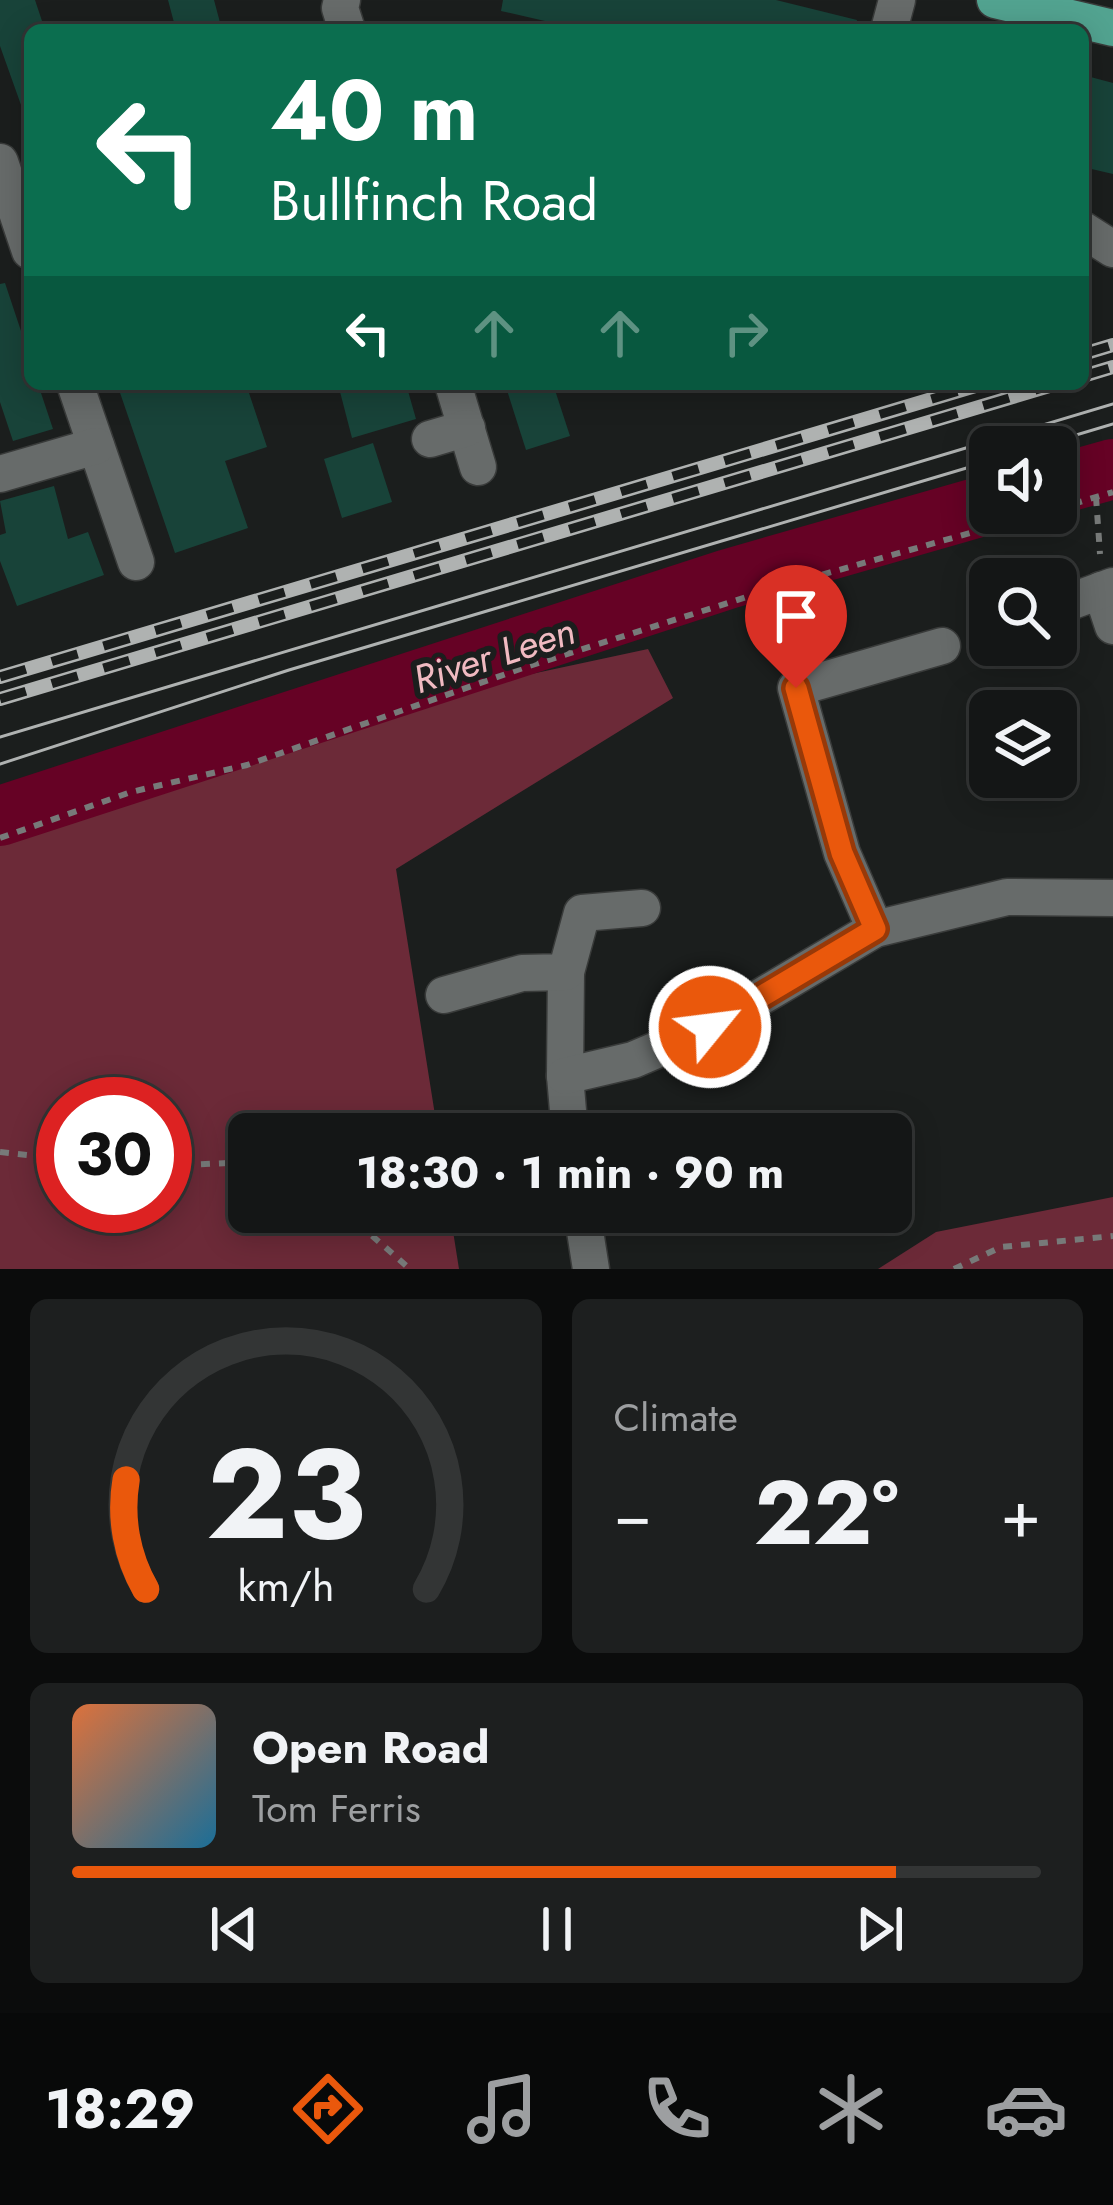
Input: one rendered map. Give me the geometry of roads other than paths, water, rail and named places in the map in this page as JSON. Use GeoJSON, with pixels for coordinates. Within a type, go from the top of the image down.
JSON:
{"type":"FeatureCollection","features":[{"type":"Feature","properties":{"kind":"main road"},"geometry":{"type":"LineString","coordinates":[[995,0],[1113,28]]}},
{"type":"Feature","properties":{"kind":"street"},"geometry":{"type":"LineString","coordinates":[[0,162],[24,232]]}},
{"type":"Feature","properties":{"kind":"street"},"geometry":{"type":"LineString","coordinates":[[77,390],[136,562]]}},
{"type":"Feature","properties":{"kind":"street"},"geometry":{"type":"LineString","coordinates":[[456,390],[478,467]]}},
{"type":"Feature","properties":{"kind":"street"},"geometry":{"type":"LineString","coordinates":[[430,439],[467,428]]}},
{"type":"Feature","properties":{"kind":"street"},"geometry":{"type":"LineString","coordinates":[[0,474],[96,446]]}},
{"type":"Feature","properties":{"kind":"street"},"geometry":{"type":"LineString","coordinates":[[1077,599],[1107,588],[1113,626]]}},
{"type":"Feature","properties":{"kind":"street"},"geometry":{"type":"LineString","coordinates":[[875,929],[842,853],[796,688],[942,646]]}},
{"type":"Feature","properties":{"kind":"street"},"geometry":{"type":"LineString","coordinates":[[565,1076],[633,1060],[710,1027],[875,929],[1007,897],[1113,898]]}},
{"type":"Feature","properties":{"kind":"street"},"geometry":{"type":"LineString","coordinates":[[568,1113],[566,972],[582,914],[642,908]]}},
{"type":"Feature","properties":{"kind":"street"},"geometry":{"type":"LineString","coordinates":[[444,994],[522,973],[566,972]]}},
{"type":"Feature","properties":{"kind":"street"},"geometry":{"type":"LineString","coordinates":[[585,1233],[591,1269]]}},
{"type":"Feature","properties":{"kind":"waterway","name":"River Leen"},"geometry":{"type":"LineString","coordinates":[[1077,479],[1113,469]]}},
{"type":"Feature","properties":{"kind":"waterway","name":"River Leen"},"geometry":{"type":"LineString","coordinates":[[0,816],[728,579],[969,510]]}},
{"type":"Feature","properties":{"kind":"tram line"},"geometry":{"type":"LineString","coordinates":[[0,737],[1113,404]]}},
{"type":"Feature","properties":{"kind":"tram line"},"geometry":{"type":"LineString","coordinates":[[1077,435],[1113,424]]}},
{"type":"Feature","properties":{"kind":"tram line"},"geometry":{"type":"LineString","coordinates":[[0,764],[289,670],[969,467]]}},
{"type":"Feature","properties":{"kind":"railway"},"geometry":{"type":"LineString","coordinates":[[1089,352],[1113,345]]}},
{"type":"Feature","properties":{"kind":"railway"},"geometry":{"type":"LineString","coordinates":[[1089,374],[1113,367]]}},
{"type":"Feature","properties":{"kind":"railway"},"geometry":{"type":"LineString","coordinates":[[0,677],[962,390]]}},
{"type":"Feature","properties":{"kind":"railway"},"geometry":{"type":"LineString","coordinates":[[0,699],[1036,390]]}}]}
